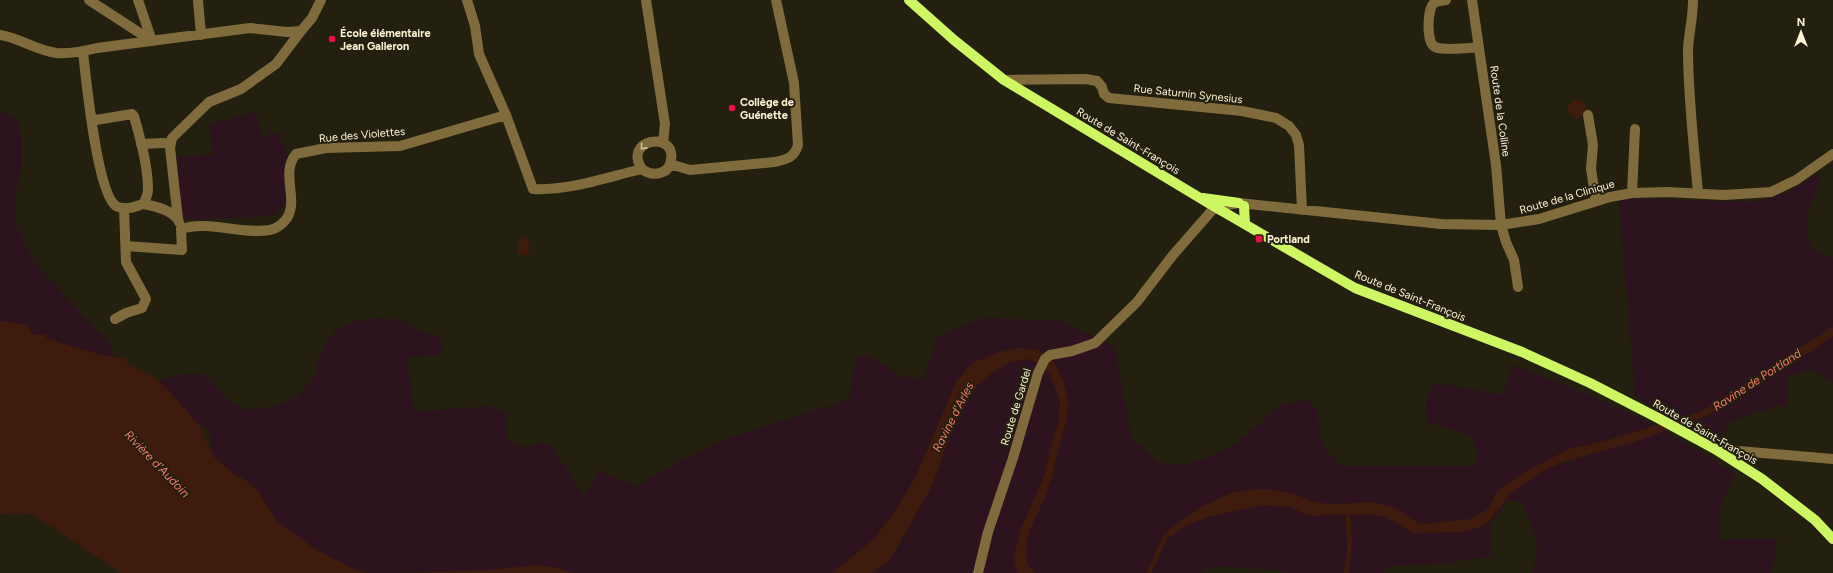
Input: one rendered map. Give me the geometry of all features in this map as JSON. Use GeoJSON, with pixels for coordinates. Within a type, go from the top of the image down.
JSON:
{"type":"FeatureCollection","features":[{"type":"Feature","properties":{"kind":"main road","name":"Route de Saint-François"},"geometry":{"type":"LineString","coordinates":[[909,0],[954,40],[1004,80],[1220,210],[1355,288],[1522,352],[1590,383],[1715,450],[1762,479],[1815,520],[1833,539]]}},
{"type":"Feature","properties":{"kind":"main road"},"geometry":{"type":"LineString","coordinates":[[1198,197],[1244,205],[1245,224]]}},
{"type":"Feature","properties":{"kind":"street"},"geometry":{"type":"LineString","coordinates":[[89,0],[152,41]]}},
{"type":"Feature","properties":{"kind":"street"},"geometry":{"type":"LineString","coordinates":[[138,0],[152,41]]}},
{"type":"Feature","properties":{"kind":"street"},"geometry":{"type":"LineString","coordinates":[[198,0],[201,35]]}},
{"type":"Feature","properties":{"kind":"street"},"geometry":{"type":"LineString","coordinates":[[126,246],[182,250],[170,148],[172,138],[209,102],[241,89],[276,64],[312,18],[321,0]]}},
{"type":"Feature","properties":{"kind":"street"},"geometry":{"type":"LineString","coordinates":[[467,0],[475,26],[479,54],[506,114],[533,189],[546,190],[642,169]]}},
{"type":"Feature","properties":{"kind":"street"},"geometry":{"type":"LineString","coordinates":[[646,0],[665,124],[663,143]]}},
{"type":"Feature","properties":{"kind":"street"},"geometry":{"type":"LineString","coordinates":[[670,164],[690,170],[775,162],[787,159],[795,154],[798,145],[794,83],[776,0]]}},
{"type":"Feature","properties":{"kind":"street"},"geometry":{"type":"LineString","coordinates":[[1446,0],[1434,3],[1431,7],[1428,35],[1431,43],[1435,47],[1479,47]]}},
{"type":"Feature","properties":{"kind":"street","name":"Route de la Colline"},"geometry":{"type":"LineString","coordinates":[[1472,0],[1496,165],[1501,225],[1506,242],[1514,260],[1518,287]]}},
{"type":"Feature","properties":{"kind":"street"},"geometry":{"type":"LineString","coordinates":[[1693,0],[1689,55],[1698,193]]}},
{"type":"Feature","properties":{"kind":"street"},"geometry":{"type":"LineString","coordinates":[[0,35],[14,37],[56,53],[83,52],[97,48],[250,28],[287,32],[301,31]]}},
{"type":"Feature","properties":{"kind":"street"},"geometry":{"type":"LineString","coordinates":[[83,52],[91,117],[104,184],[108,197],[116,206],[124,208],[143,204],[155,206],[179,224]]}},
{"type":"Feature","properties":{"kind":"street","name":"Rue Saturnin Synesius"},"geometry":{"type":"LineString","coordinates":[[1004,80],[1086,79],[1097,81],[1104,94],[1109,98],[1242,111],[1276,118],[1289,126],[1296,135],[1300,145],[1302,210]]}},
{"type":"Feature","properties":{"kind":"street"},"geometry":{"type":"LineString","coordinates":[[91,117],[96,120],[132,114],[134,116],[141,144],[148,190],[147,198],[143,204]]}},
{"type":"Feature","properties":{"kind":"street","name":"Rue des Violettes"},"geometry":{"type":"LineString","coordinates":[[179,224],[250,230],[271,230],[284,223],[291,212],[289,165],[296,154],[326,148],[400,146],[506,114]]}},
{"type":"Feature","properties":{"kind":"street"},"geometry":{"type":"LineString","coordinates":[[1588,115],[1593,145],[1591,169],[1596,201]]}},
{"type":"Feature","properties":{"kind":"street"},"geometry":{"type":"LineString","coordinates":[[1632,192],[1635,129]]}},
{"type":"Feature","properties":{"kind":"street"},"geometry":{"type":"LineString","coordinates":[[654,140],[663,143],[669,148],[671,153],[670,164],[667,169],[657,174],[646,172],[642,169],[638,159],[640,148],[654,140]]}},
{"type":"Feature","properties":{"kind":"street"},"geometry":{"type":"LineString","coordinates":[[141,144],[164,143]]}},
{"type":"Feature","properties":{"kind":"street","name":"Route de la Clinique"},"geometry":{"type":"LineString","coordinates":[[1220,210],[1244,205],[1441,224],[1501,225],[1539,219],[1596,201],[1632,192],[1730,195],[1771,192],[1796,180],[1833,154]]}},
{"type":"Feature","properties":{"kind":"street"},"geometry":{"type":"LineString","coordinates":[[115,319],[126,313],[142,308],[146,299],[126,262],[124,208]]}},
{"type":"Feature","properties":{"kind":"street","name":"Route de Gardel"},"geometry":{"type":"LineString","coordinates":[[978,573],[988,532],[1040,366],[1050,355],[1072,351],[1095,343],[1137,302],[1173,255],[1220,210]]}},
{"type":"Feature","properties":{"kind":"street"},"geometry":{"type":"LineString","coordinates":[[1715,450],[1833,459]]}},
{"type":"Feature","properties":{"kind":"shaded area"},"geometry":{"type":"Polygon","coordinates":[[[0,110],[18,122],[22,139],[22,165],[15,198],[16,225],[36,265],[109,343],[116,360],[37,336],[19,327],[0,324],[0,110]]]}},
{"type":"Feature","properties":{"kind":"shaded area"},"geometry":{"type":"Polygon","coordinates":[[[256,112],[262,137],[278,133],[287,154],[286,202],[273,216],[181,220],[174,158],[213,154],[209,124],[256,112]]]}},
{"type":"Feature","properties":{"kind":"shaded area"},"geometry":{"type":"Polygon","coordinates":[[[1819,173],[1818,187],[1810,205],[1808,214],[1807,229],[1811,249],[1833,259],[1833,327],[1702,411],[1672,421],[1635,395],[1619,198],[1751,202],[1787,192],[1819,173]]]}},
{"type":"Feature","properties":{"kind":"shaded area"},"geometry":{"type":"Polygon","coordinates":[[[379,318],[400,320],[420,331],[441,337],[442,354],[407,358],[414,412],[489,406],[505,413],[507,441],[523,447],[542,442],[554,450],[584,497],[599,470],[636,487],[680,461],[723,440],[849,400],[856,357],[872,356],[900,376],[923,380],[939,336],[986,318],[1061,321],[1115,347],[1131,438],[1159,463],[1189,465],[1236,444],[1280,405],[1305,400],[1317,410],[1321,442],[1339,466],[1476,466],[1478,450],[1469,434],[1427,423],[1426,400],[1436,383],[1503,395],[1513,365],[1591,396],[1655,426],[1560,453],[1506,485],[1497,493],[1487,510],[1469,519],[1455,522],[1420,524],[1395,508],[1318,503],[1291,493],[1263,489],[1234,492],[1203,506],[1173,526],[1163,537],[1146,573],[1036,573],[1028,566],[1025,547],[1030,528],[1053,474],[1058,449],[1066,425],[1068,404],[1064,382],[1052,358],[1038,350],[1019,348],[1003,351],[957,380],[914,480],[895,511],[873,540],[832,573],[573,573],[549,567],[527,567],[410,573],[367,573],[352,568],[314,549],[276,520],[258,491],[213,456],[209,431],[199,422],[191,427],[169,402],[159,380],[179,375],[203,373],[225,397],[246,410],[276,406],[297,398],[316,373],[318,357],[335,331],[356,321],[379,318]]]}},
{"type":"Feature","properties":{"kind":"shaded area"},"geometry":{"type":"Polygon","coordinates":[[[1833,336],[1833,384],[1817,371],[1805,371],[1788,376],[1788,407],[1779,405],[1732,420],[1717,440],[1681,425],[1707,416],[1745,388],[1795,360],[1833,336]]]}},
{"type":"Feature","properties":{"kind":"shaded area"},"geometry":{"type":"Polygon","coordinates":[[[1029,359],[1043,366],[1051,376],[1060,401],[1059,421],[1050,449],[1044,480],[1020,530],[1014,559],[1018,573],[871,573],[889,561],[900,544],[932,486],[943,454],[961,412],[979,383],[1010,362],[1029,359]]]}},
{"type":"Feature","properties":{"kind":"shaded area"},"geometry":{"type":"Polygon","coordinates":[[[1664,431],[1735,473],[1721,503],[1718,539],[1777,539],[1772,573],[1531,573],[1537,554],[1535,537],[1522,502],[1507,501],[1491,525],[1491,556],[1441,564],[1387,566],[1384,573],[1349,573],[1352,540],[1350,514],[1385,516],[1410,532],[1463,532],[1480,527],[1490,521],[1511,493],[1528,480],[1551,467],[1664,431]]]}},
{"type":"Feature","properties":{"kind":"shaded area"},"geometry":{"type":"Polygon","coordinates":[[[1265,505],[1281,507],[1289,506],[1313,516],[1346,514],[1347,551],[1344,573],[1286,573],[1286,571],[1212,566],[1201,573],[1151,573],[1164,543],[1176,531],[1187,524],[1213,515],[1265,505]]]}},
{"type":"Feature","properties":{"kind":"water"},"geometry":{"type":"Polygon","coordinates":[[[1577,100],[1581,101],[1585,105],[1585,113],[1581,117],[1577,118],[1573,117],[1569,113],[1568,109],[1569,105],[1573,101],[1577,100]]]}},
{"type":"Feature","properties":{"kind":"water"},"geometry":{"type":"Polygon","coordinates":[[[522,236],[528,240],[530,250],[527,255],[520,255],[518,253],[518,240],[522,236]]]}},
{"type":"Feature","properties":{"kind":"water","name":"Rivière d'Audoin"},"geometry":{"type":"Polygon","coordinates":[[[0,321],[27,325],[33,335],[45,334],[47,339],[101,355],[124,358],[129,365],[156,378],[199,425],[213,456],[258,491],[276,520],[315,549],[352,568],[367,573],[121,573],[33,515],[24,513],[0,514],[0,321]]]}},
{"type":"Feature","properties":{"kind":"water","name":"Ravine de Portland"},"geometry":{"type":"Polygon","coordinates":[[[1833,327],[1833,336],[1813,350],[1745,388],[1707,416],[1634,442],[1562,462],[1538,474],[1511,493],[1490,520],[1480,527],[1463,532],[1413,533],[1385,516],[1350,514],[1352,540],[1349,573],[1344,573],[1347,551],[1346,514],[1313,516],[1289,506],[1281,507],[1265,505],[1207,517],[1186,526],[1168,538],[1151,573],[1146,573],[1163,537],[1170,529],[1203,506],[1234,492],[1263,489],[1291,493],[1318,503],[1336,504],[1373,502],[1395,508],[1418,523],[1425,524],[1471,519],[1487,510],[1497,493],[1503,487],[1527,471],[1569,449],[1605,441],[1702,411],[1833,327]]]}},
{"type":"Feature","properties":{"kind":"water","name":"Ravine d'Arles"},"geometry":{"type":"Polygon","coordinates":[[[1019,348],[1042,352],[1051,358],[1055,363],[1066,389],[1068,406],[1066,423],[1051,479],[1045,497],[1030,530],[1026,547],[1028,566],[1036,573],[1018,573],[1014,559],[1020,530],[1045,475],[1050,449],[1059,421],[1060,401],[1051,376],[1043,366],[1029,359],[1010,362],[979,383],[961,412],[949,439],[932,486],[889,561],[871,573],[832,573],[873,540],[895,511],[914,480],[957,380],[974,362],[1003,351],[1019,348]]]}},
{"type":"Feature","properties":{"kind":"water"},"geometry":{"type":"Polygon","coordinates":[[[538,565],[558,568],[573,573],[415,573],[486,570],[538,565]]]}},
{"type":"Feature","properties":{"kind":"place","name":"École élémentaire Jean Galleron"},"geometry":{"type":"Point","coordinates":[332,39]}},
{"type":"Feature","properties":{"kind":"place","name":"Collège de Guénette"},"geometry":{"type":"Point","coordinates":[732,108]}},
{"type":"Feature","properties":{"kind":"place","name":"Portland"},"geometry":{"type":"Point","coordinates":[1259,239]}}]}
